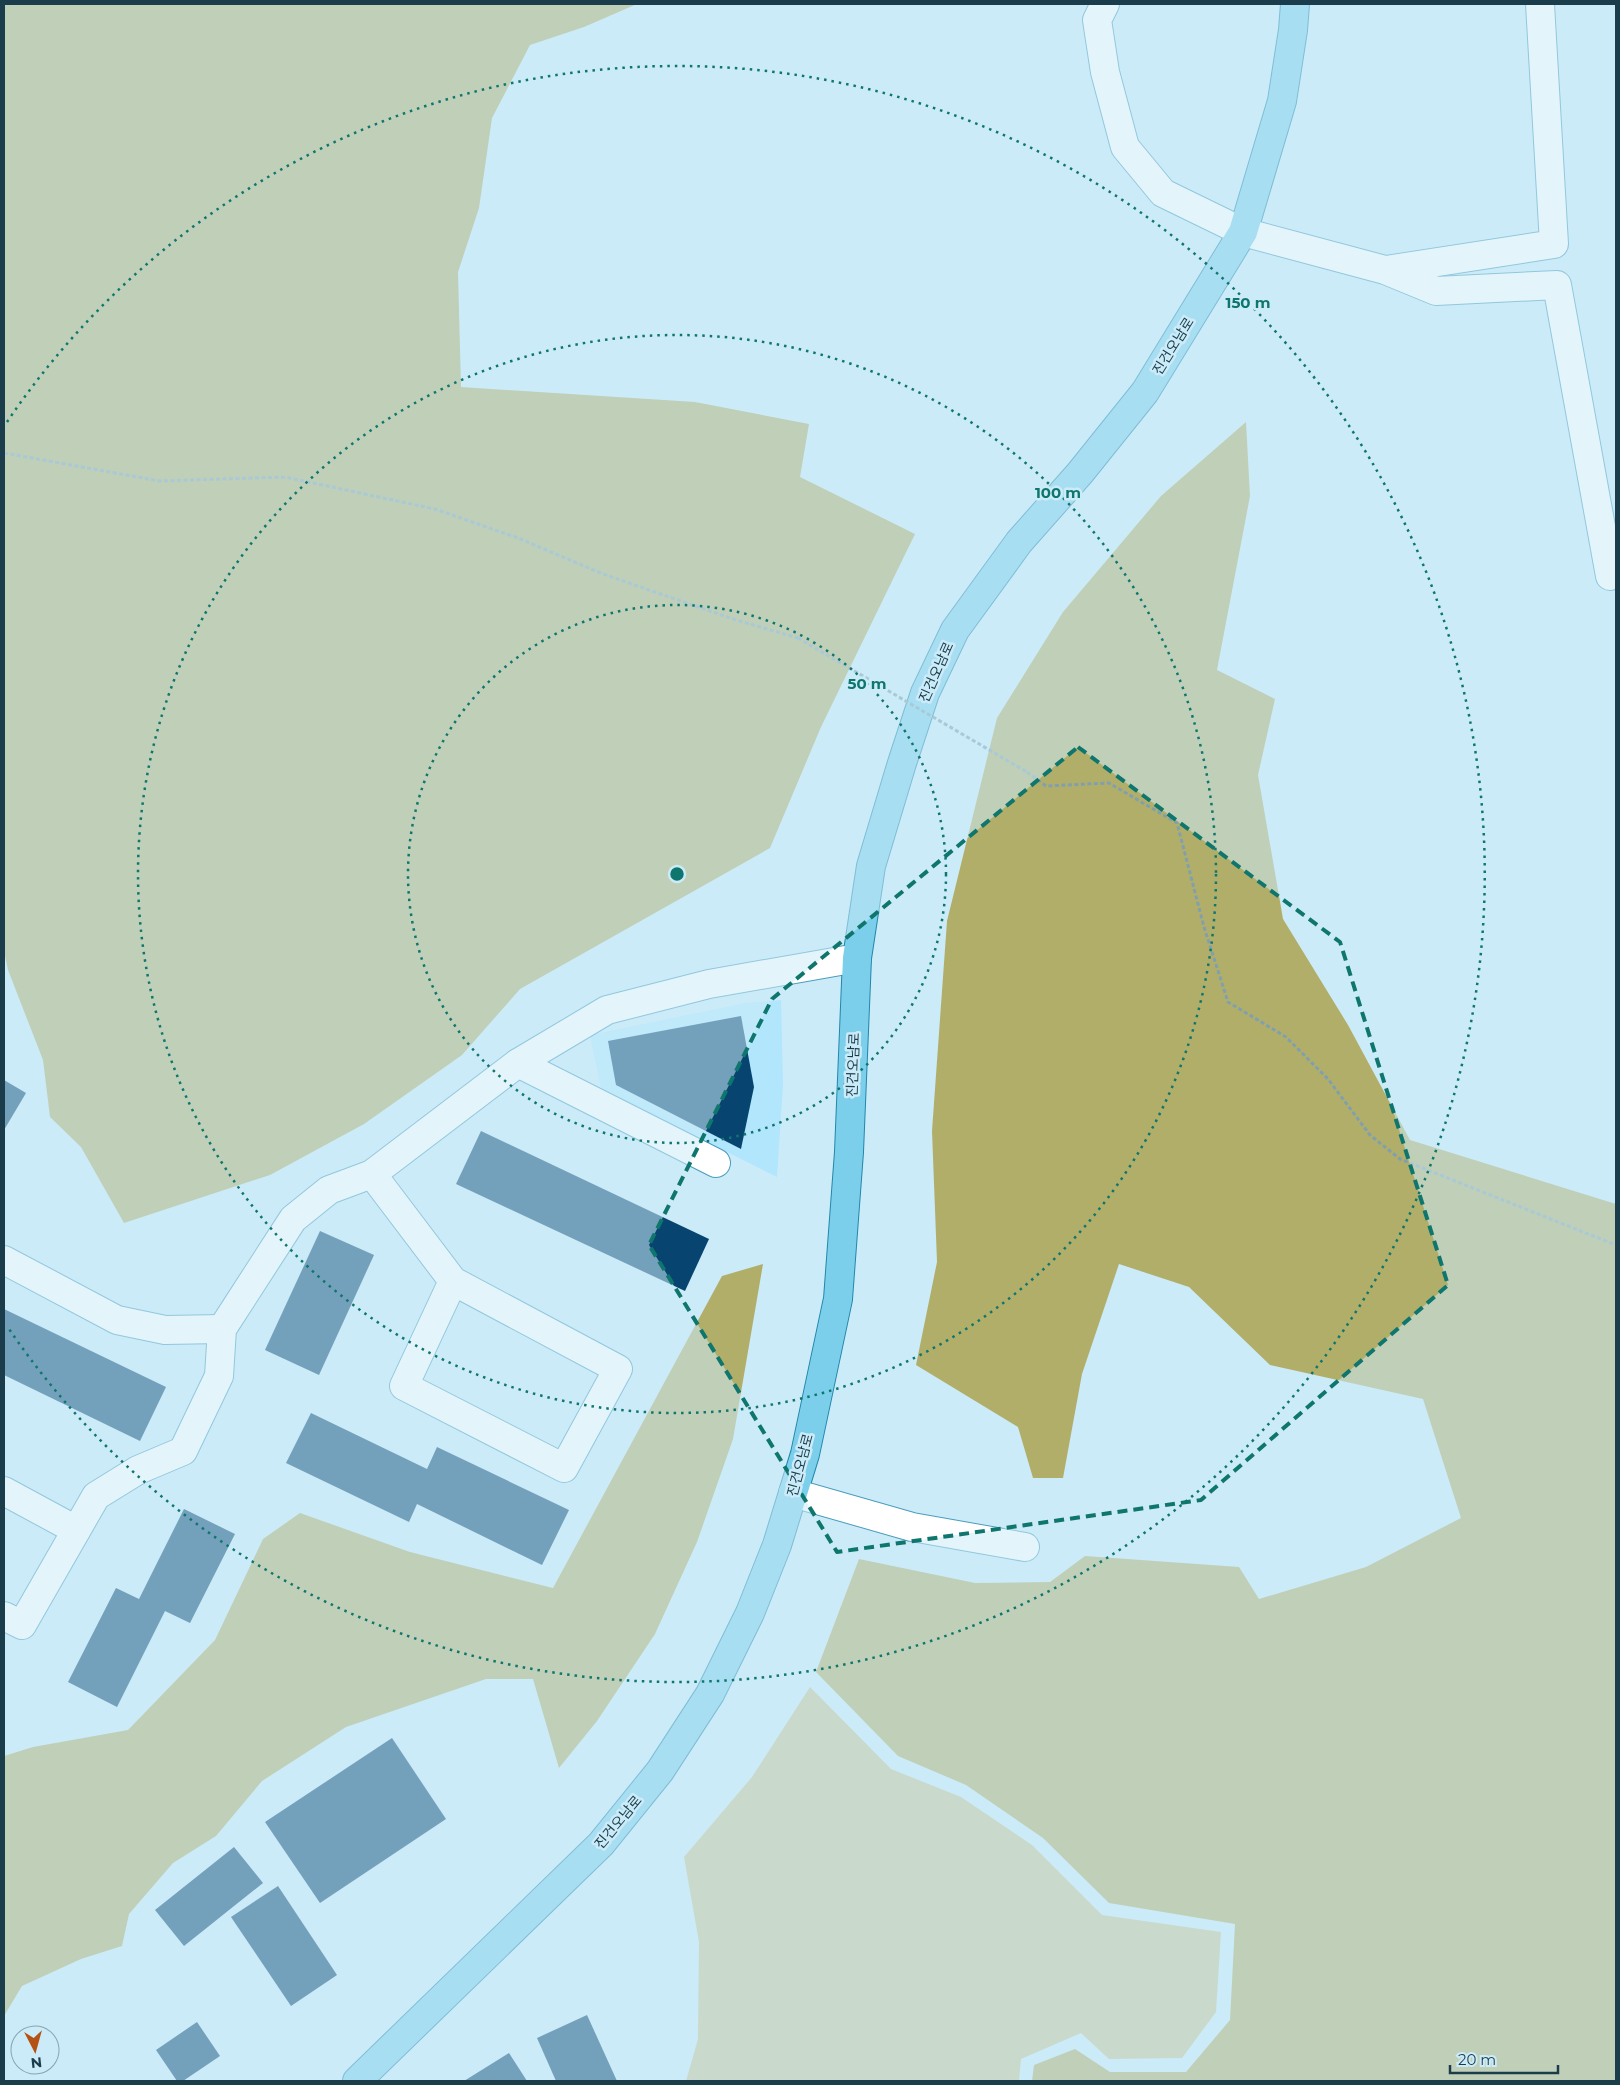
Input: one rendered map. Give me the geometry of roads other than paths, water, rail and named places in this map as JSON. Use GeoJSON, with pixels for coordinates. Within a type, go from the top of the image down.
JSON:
{"type":"FeatureCollection","features":[{"type":"Feature","properties":{"kind":"main road","name":"진건오남로"},"geometry":{"type":"LineString","coordinates":[[357,2081],[601,1844],[660,1771],[710,1694],[750,1613],[777,1545],[804,1454],[838,1299],[849,1152],[857,958],[871,866],[925,693],[955,630],[1019,542],[1080,473],[1145,392],[1243,232],[1282,101],[1294,30],[1295,4]]}},
{"type":"Feature","properties":{"kind":"lane"},"geometry":{"type":"LineString","coordinates":[[1105,4],[1097,20],[1105,72],[1125,147],[1163,193],[1243,232],[1385,270],[1436,291],[1557,285],[1610,576]]}},
{"type":"Feature","properties":{"kind":"lane"},"geometry":{"type":"LineString","coordinates":[[1385,270],[1554,244],[1540,4]]}},
{"type":"Feature","properties":{"kind":"lane"},"geometry":{"type":"LineString","coordinates":[[4,1616],[22,1625],[96,1496],[138,1470],[183,1451],[219,1376],[222,1329],[293,1219],[329,1190],[372,1174],[518,1063],[607,1010],[709,984],[857,958]]}},
{"type":"Feature","properties":{"kind":"lane"},"geometry":{"type":"LineString","coordinates":[[518,1063],[716,1163]]}},
{"type":"Feature","properties":{"kind":"lane"},"geometry":{"type":"LineString","coordinates":[[372,1174],[453,1281],[618,1369],[564,1468],[404,1386],[453,1281]]}},
{"type":"Feature","properties":{"kind":"lane"},"geometry":{"type":"LineString","coordinates":[[4,1260],[117,1320],[165,1330],[222,1329]]}},
{"type":"Feature","properties":{"kind":"lane"},"geometry":{"type":"LineString","coordinates":[[4,1491],[76,1530]]}},
{"type":"Feature","properties":{"kind":"lane"},"geometry":{"type":"LineString","coordinates":[[793,1493],[912,1527],[1025,1547]]}}]}
